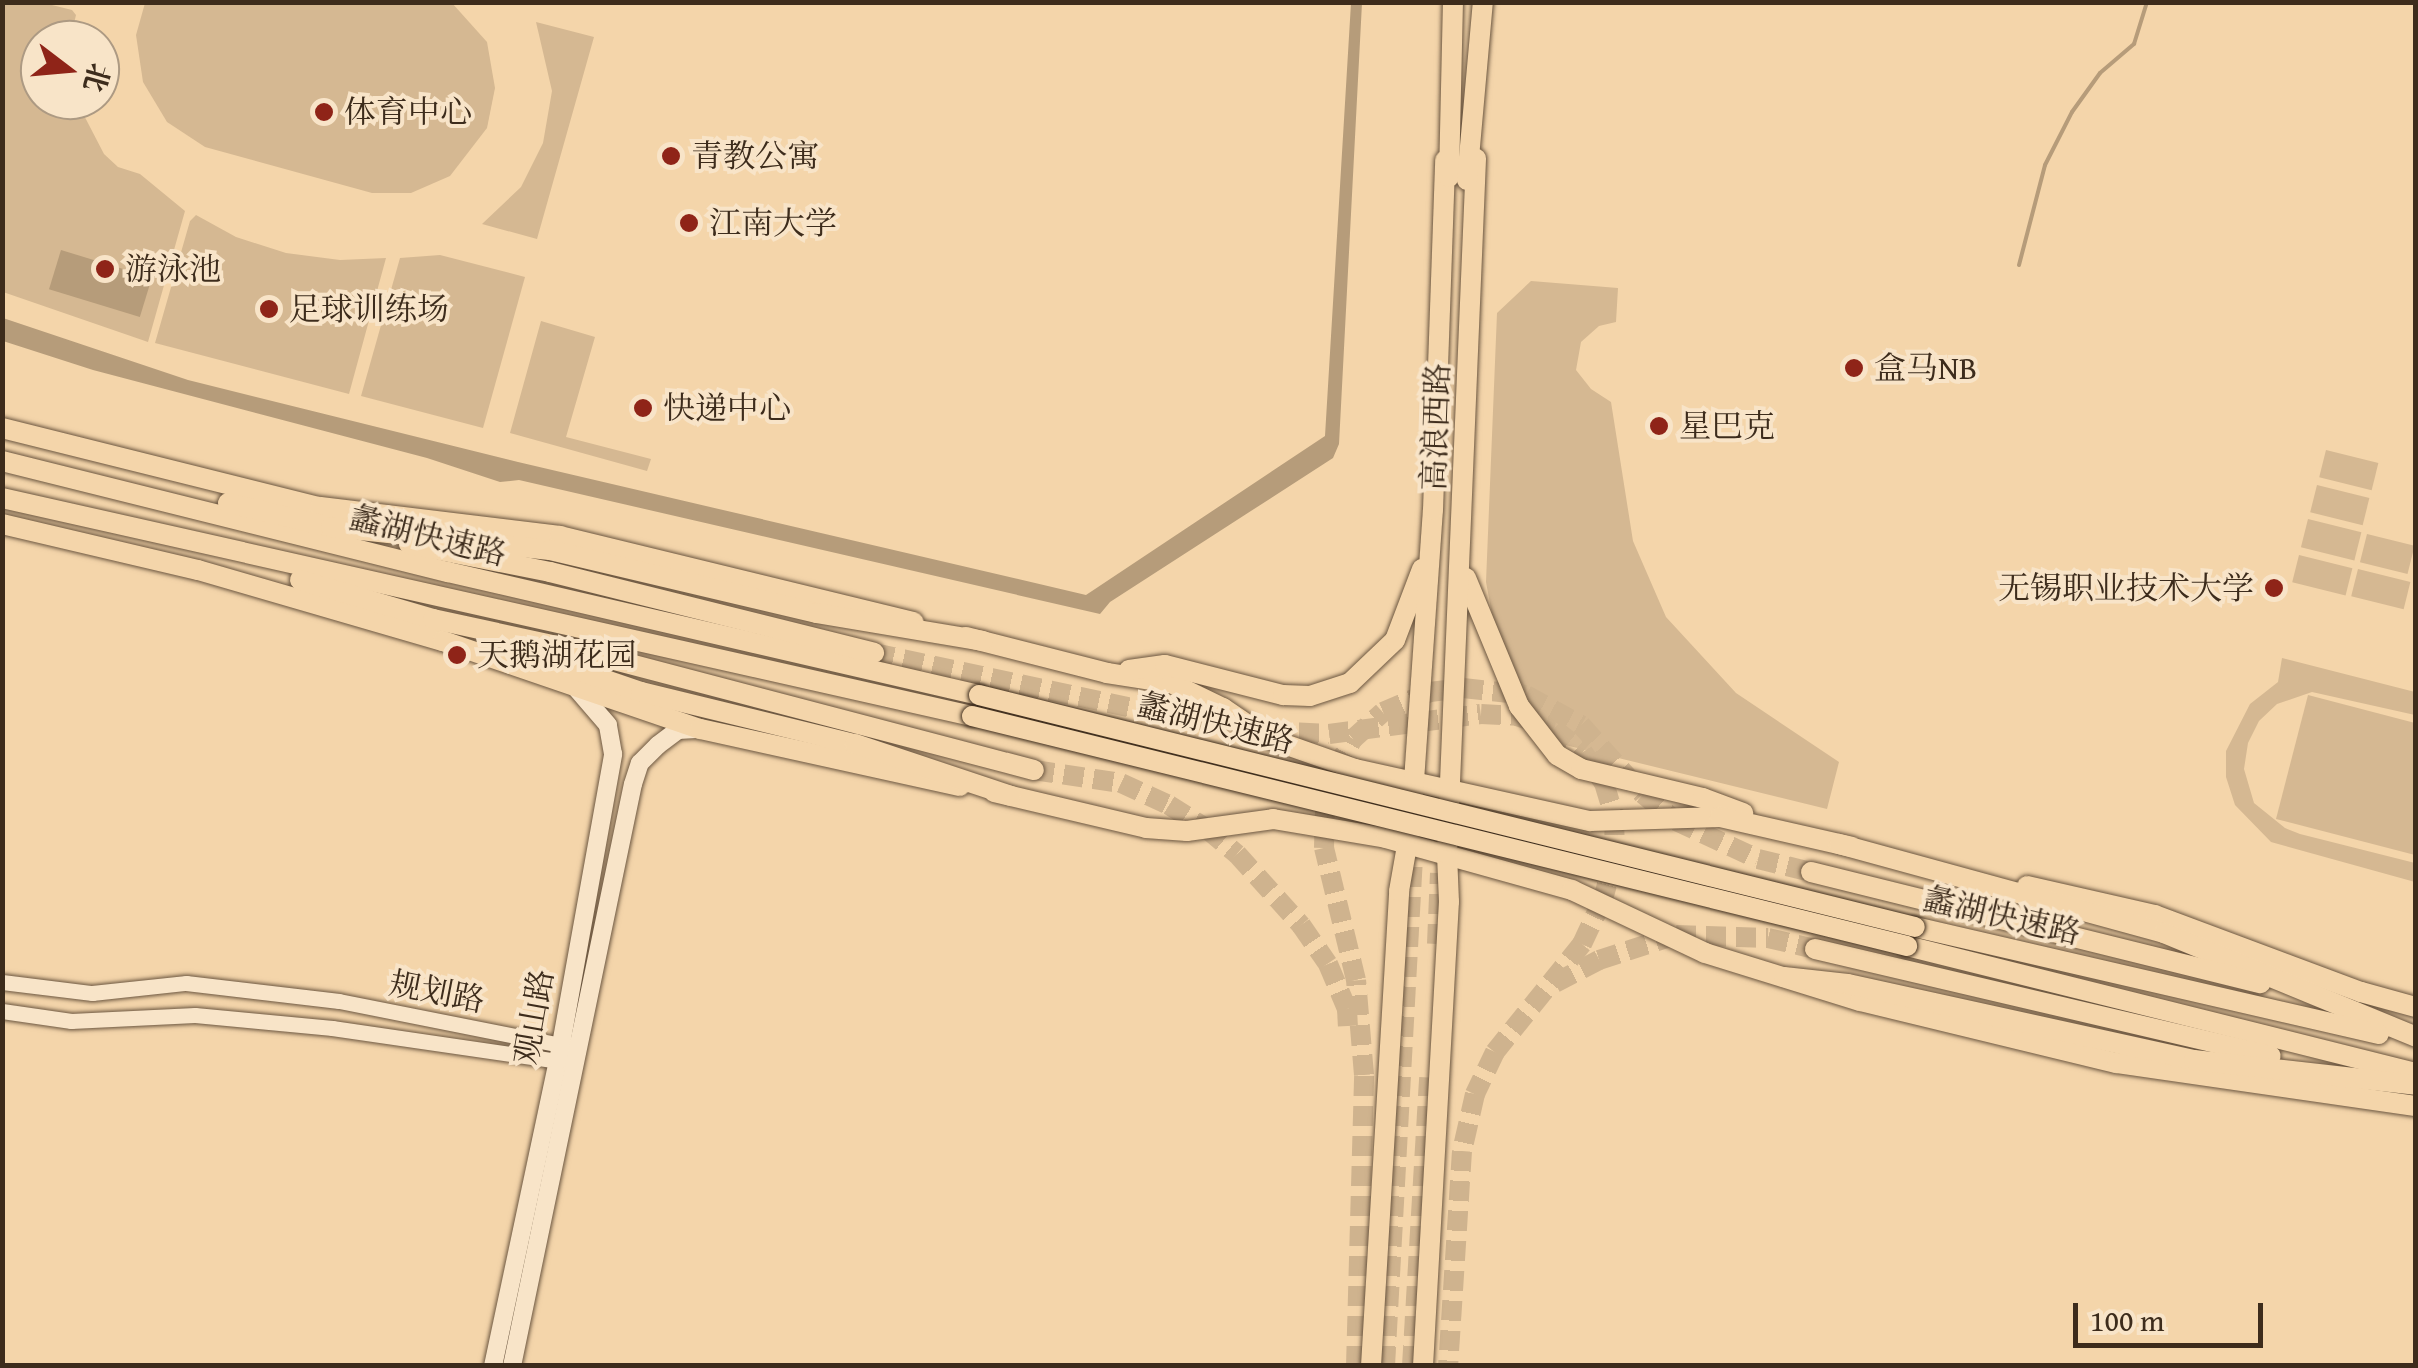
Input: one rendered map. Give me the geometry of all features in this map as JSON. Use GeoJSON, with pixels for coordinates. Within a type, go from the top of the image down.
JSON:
{"type":"FeatureCollection","features":[{"type":"Feature","properties":{"kind":"main road"},"geometry":{"type":"LineString","coordinates":[[1453,2],[1458,178],[1483,2]]}},
{"type":"Feature","properties":{"kind":"main road","name":"高浪西路"},"geometry":{"type":"LineString","coordinates":[[1371,1366],[1399,891],[1415,782],[1433,510],[1453,2]]}},
{"type":"Feature","properties":{"kind":"main road","name":"高浪西路"},"geometry":{"type":"LineString","coordinates":[[1423,1366],[1449,902],[1447,854],[1483,2]]}},
{"type":"Feature","properties":{"kind":"main road"},"geometry":{"type":"LineString","coordinates":[[2,428],[320,506],[575,539],[1107,673],[1171,683],[1302,754],[1450,790],[1590,821],[1720,817],[2154,915],[2361,992],[2416,1007]]}},
{"type":"Feature","properties":{"kind":"main road"},"geometry":{"type":"LineString","coordinates":[[2,459],[63,466],[550,572],[874,653]]}},
{"type":"Feature","properties":{"kind":"main road","name":"蠡湖快速路"},"geometry":{"type":"LineString","coordinates":[[2,459],[1911,937],[2416,1074]]}},
{"type":"Feature","properties":{"kind":"main road","name":"蠡湖快速路"},"geometry":{"type":"LineString","coordinates":[[4,498],[170,538],[976,705]]}},
{"type":"Feature","properties":{"kind":"main road"},"geometry":{"type":"LineString","coordinates":[[1107,673],[1166,665],[1283,694],[1310,696],[1350,683],[1394,640],[1421,572],[1433,510]]}},
{"type":"Feature","properties":{"kind":"main road"},"geometry":{"type":"LineString","coordinates":[[2,524],[198,570],[442,642],[700,729],[1146,828],[1188,831],[1272,819],[1408,844],[1572,890],[1705,953],[1860,1002],[2117,1063],[2416,1106]]}},
{"type":"Feature","properties":{"kind":"main road"},"geometry":{"type":"LineString","coordinates":[[331,527],[550,550],[816,613],[982,641]]}},
{"type":"Feature","properties":{"kind":"main road"},"geometry":{"type":"LineString","coordinates":[[170,538],[434,620],[641,692],[854,744],[1011,796]]}},
{"type":"Feature","properties":{"kind":"main road"},"geometry":{"type":"LineString","coordinates":[[1462,568],[1520,706],[1557,755],[1582,769],[1703,798],[1810,838]]}},
{"type":"Feature","properties":{"kind":"main road"},"geometry":{"type":"LineString","coordinates":[[434,620],[584,652],[1034,770]]}},
{"type":"Feature","properties":{"kind":"main road","name":"观山路"},"geometry":{"type":"LineString","coordinates":[[493,1366],[558,1052],[613,754],[608,725],[576,688]]}},
{"type":"Feature","properties":{"kind":"main road","name":"观山路"},"geometry":{"type":"LineString","coordinates":[[512,1366],[640,763],[678,730],[700,729]]}},
{"type":"Feature","properties":{"kind":"main road"},"geometry":{"type":"LineString","coordinates":[[1839,844],[2164,934],[2416,1040]]}},
{"type":"Feature","properties":{"kind":"main road"},"geometry":{"type":"LineString","coordinates":[[1811,872],[2218,970],[2330,1003]]}},
{"type":"Feature","properties":{"kind":"main road","name":"蠡湖快速路"},"geometry":{"type":"LineString","coordinates":[[1911,937],[2416,1040]]}},
{"type":"Feature","properties":{"kind":"main road"},"geometry":{"type":"LineString","coordinates":[[1815,949],[2370,1078]]}},
{"type":"Feature","properties":{"kind":"main road"},"geometry":{"type":"LineString","coordinates":[[1784,977],[1848,984],[2194,1060],[2416,1085]]}},
{"type":"Feature","properties":{"kind":"street","name":"规划路"},"geometry":{"type":"LineString","coordinates":[[2,982],[92,994],[206,985],[338,1001],[558,1052]]}},
{"type":"Feature","properties":{"kind":"street","name":"规划路"},"geometry":{"type":"LineString","coordinates":[[2,1011],[71,1021],[195,1015],[558,1052],[579,1050]]}},
{"type":"Feature","properties":{"kind":"shaded area"},"geometry":{"type":"Polygon","coordinates":[[[2,3],[44,3],[72,10],[76,15],[75,20],[20,20],[20,120],[86,120],[104,154],[118,167],[140,174],[185,211],[148,342],[3,292],[2,3]]]}},
{"type":"Feature","properties":{"kind":"shaded area","name":"体育中心"},"geometry":{"type":"Polygon","coordinates":[[[145,3],[452,3],[487,42],[495,88],[487,128],[450,176],[411,193],[372,193],[205,147],[167,122],[143,82],[136,35],[145,3]]]}},
{"type":"Feature","properties":{"kind":"shaded area"},"geometry":{"type":"Polygon","coordinates":[[[1351,3],[1362,3],[1339,444],[1333,458],[1110,602],[1100,614],[519,480],[500,482],[427,458],[93,370],[3,341],[3,318],[188,380],[1086,595],[1325,436],[1351,3]]]}},
{"type":"Feature","properties":{"kind":"shaded area"},"geometry":{"type":"Polygon","coordinates":[[[536,22],[594,37],[537,239],[482,224],[521,187],[543,143],[552,91],[536,22]]]}},
{"type":"Feature","properties":{"kind":"shaded area","name":"足球训练场"},"geometry":{"type":"Polygon","coordinates":[[[196,215],[236,237],[286,253],[340,260],[386,258],[349,394],[155,343],[190,221],[196,215]]]}},
{"type":"Feature","properties":{"kind":"shaded area"},"geometry":{"type":"Polygon","coordinates":[[[61,250],[152,278],[140,317],[49,289],[61,250]]]}},
{"type":"Feature","properties":{"kind":"shaded area"},"geometry":{"type":"Polygon","coordinates":[[[440,255],[525,277],[483,428],[361,396],[400,258],[440,255]]]}},
{"type":"Feature","properties":{"kind":"shaded area"},"geometry":{"type":"Polygon","coordinates":[[[1531,281],[1618,288],[1616,322],[1599,326],[1581,342],[1576,370],[1591,389],[1611,402],[1633,541],[1666,617],[1736,693],[1839,762],[1827,809],[1557,743],[1531,712],[1496,636],[1486,582],[1497,313],[1531,281]]]}},
{"type":"Feature","properties":{"kind":"shaded area"},"geometry":{"type":"Polygon","coordinates":[[[541,321],[595,337],[566,437],[651,459],[647,471],[510,433],[541,321]]]}},
{"type":"Feature","properties":{"kind":"shaded area"},"geometry":{"type":"Polygon","coordinates":[[[2326,450],[2378,463],[2372,490],[2319,477],[2326,450]]]}},
{"type":"Feature","properties":{"kind":"shaded area"},"geometry":{"type":"Polygon","coordinates":[[[2317,485],[2369,498],[2363,525],[2310,512],[2317,485]]]}},
{"type":"Feature","properties":{"kind":"shaded area"},"geometry":{"type":"Polygon","coordinates":[[[2308,519],[2361,532],[2354,560],[2301,547],[2308,519]]]}},
{"type":"Feature","properties":{"kind":"shaded area"},"geometry":{"type":"Polygon","coordinates":[[[2367,534],[2415,546],[2408,574],[2360,562],[2367,534]]]}},
{"type":"Feature","properties":{"kind":"shaded area"},"geometry":{"type":"Polygon","coordinates":[[[2299,555],[2352,568],[2346,595],[2292,582],[2299,555]]]}},
{"type":"Feature","properties":{"kind":"shaded area"},"geometry":{"type":"Polygon","coordinates":[[[2358,569],[2410,582],[2404,609],[2351,596],[2358,569]]]}},
{"type":"Feature","properties":{"kind":"shaded area"},"geometry":{"type":"Polygon","coordinates":[[[2282,658],[2415,692],[2415,715],[2312,692],[2277,704],[2259,721],[2248,743],[2244,769],[2254,803],[2285,828],[2300,834],[2415,863],[2415,882],[2271,842],[2235,805],[2226,777],[2226,751],[2250,704],[2278,682],[2282,658]]]}},
{"type":"Feature","properties":{"kind":"shaded area"},"geometry":{"type":"Polygon","coordinates":[[[2308,695],[2415,723],[2415,855],[2276,819],[2308,695]]]}},
{"type":"Feature","properties":{"kind":"waterway"},"geometry":{"type":"LineString","coordinates":[[2019,265],[2045,165],[2072,112],[2100,73],[2134,44],[2147,2]]}},
{"type":"Feature","properties":{"kind":"tunnel"},"geometry":{"type":"LineString","coordinates":[[874,653],[1161,714],[1269,731],[1329,734],[1481,714],[1517,716],[1554,729],[1583,752],[1604,783],[1614,815],[1615,856],[1603,899],[1582,944],[1495,1052],[1475,1094],[1462,1151],[1448,1366]]}},
{"type":"Feature","properties":{"kind":"tunnel"},"geometry":{"type":"LineString","coordinates":[[1356,1366],[1364,1075],[1356,980],[1324,848],[1325,806],[1335,770],[1353,739],[1383,712],[1430,692],[1463,688],[1526,695],[1581,725],[1643,794],[1676,821],[1758,859],[1811,872]]}},
{"type":"Feature","properties":{"kind":"tunnel"},"geometry":{"type":"LineString","coordinates":[[1034,770],[1121,783],[1169,805],[1207,829],[1237,854],[1301,925],[1328,964],[1347,1009],[1348,1026]]}},
{"type":"Feature","properties":{"kind":"tunnel"},"geometry":{"type":"LineString","coordinates":[[1385,1366],[1413,858]]}},
{"type":"Feature","properties":{"kind":"tunnel"},"geometry":{"type":"LineString","coordinates":[[1437,944],[1440,873]]}},
{"type":"Feature","properties":{"kind":"tunnel"},"geometry":{"type":"LineString","coordinates":[[1555,983],[1599,960],[1676,935],[1768,938],[1815,949]]}},
{"type":"Feature","properties":{"kind":"tunnel"},"geometry":{"type":"LineString","coordinates":[[1412,1366],[1429,1078]]}},
{"type":"Feature","properties":{"kind":"place","name":"体育中心"},"geometry":{"type":"Point","coordinates":[324,112]}},
{"type":"Feature","properties":{"kind":"place","name":"青教公寓"},"geometry":{"type":"Point","coordinates":[671,156]}},
{"type":"Feature","properties":{"kind":"place","name":"江南大学"},"geometry":{"type":"Point","coordinates":[689,223]}},
{"type":"Feature","properties":{"kind":"place","name":"游泳池"},"geometry":{"type":"Point","coordinates":[105,269]}},
{"type":"Feature","properties":{"kind":"place","name":"足球训练场"},"geometry":{"type":"Point","coordinates":[269,309]}},
{"type":"Feature","properties":{"kind":"place","name":"盒马NB"},"geometry":{"type":"Point","coordinates":[1854,368]}},
{"type":"Feature","properties":{"kind":"place","name":"快递中心"},"geometry":{"type":"Point","coordinates":[643,408]}},
{"type":"Feature","properties":{"kind":"place","name":"星巴克"},"geometry":{"type":"Point","coordinates":[1659,426]}},
{"type":"Feature","properties":{"kind":"place","name":"无锡职业技术大学"},"geometry":{"type":"Point","coordinates":[2274,588]}},
{"type":"Feature","properties":{"kind":"place","name":"天鹅湖花园"},"geometry":{"type":"Point","coordinates":[457,655]}}]}
